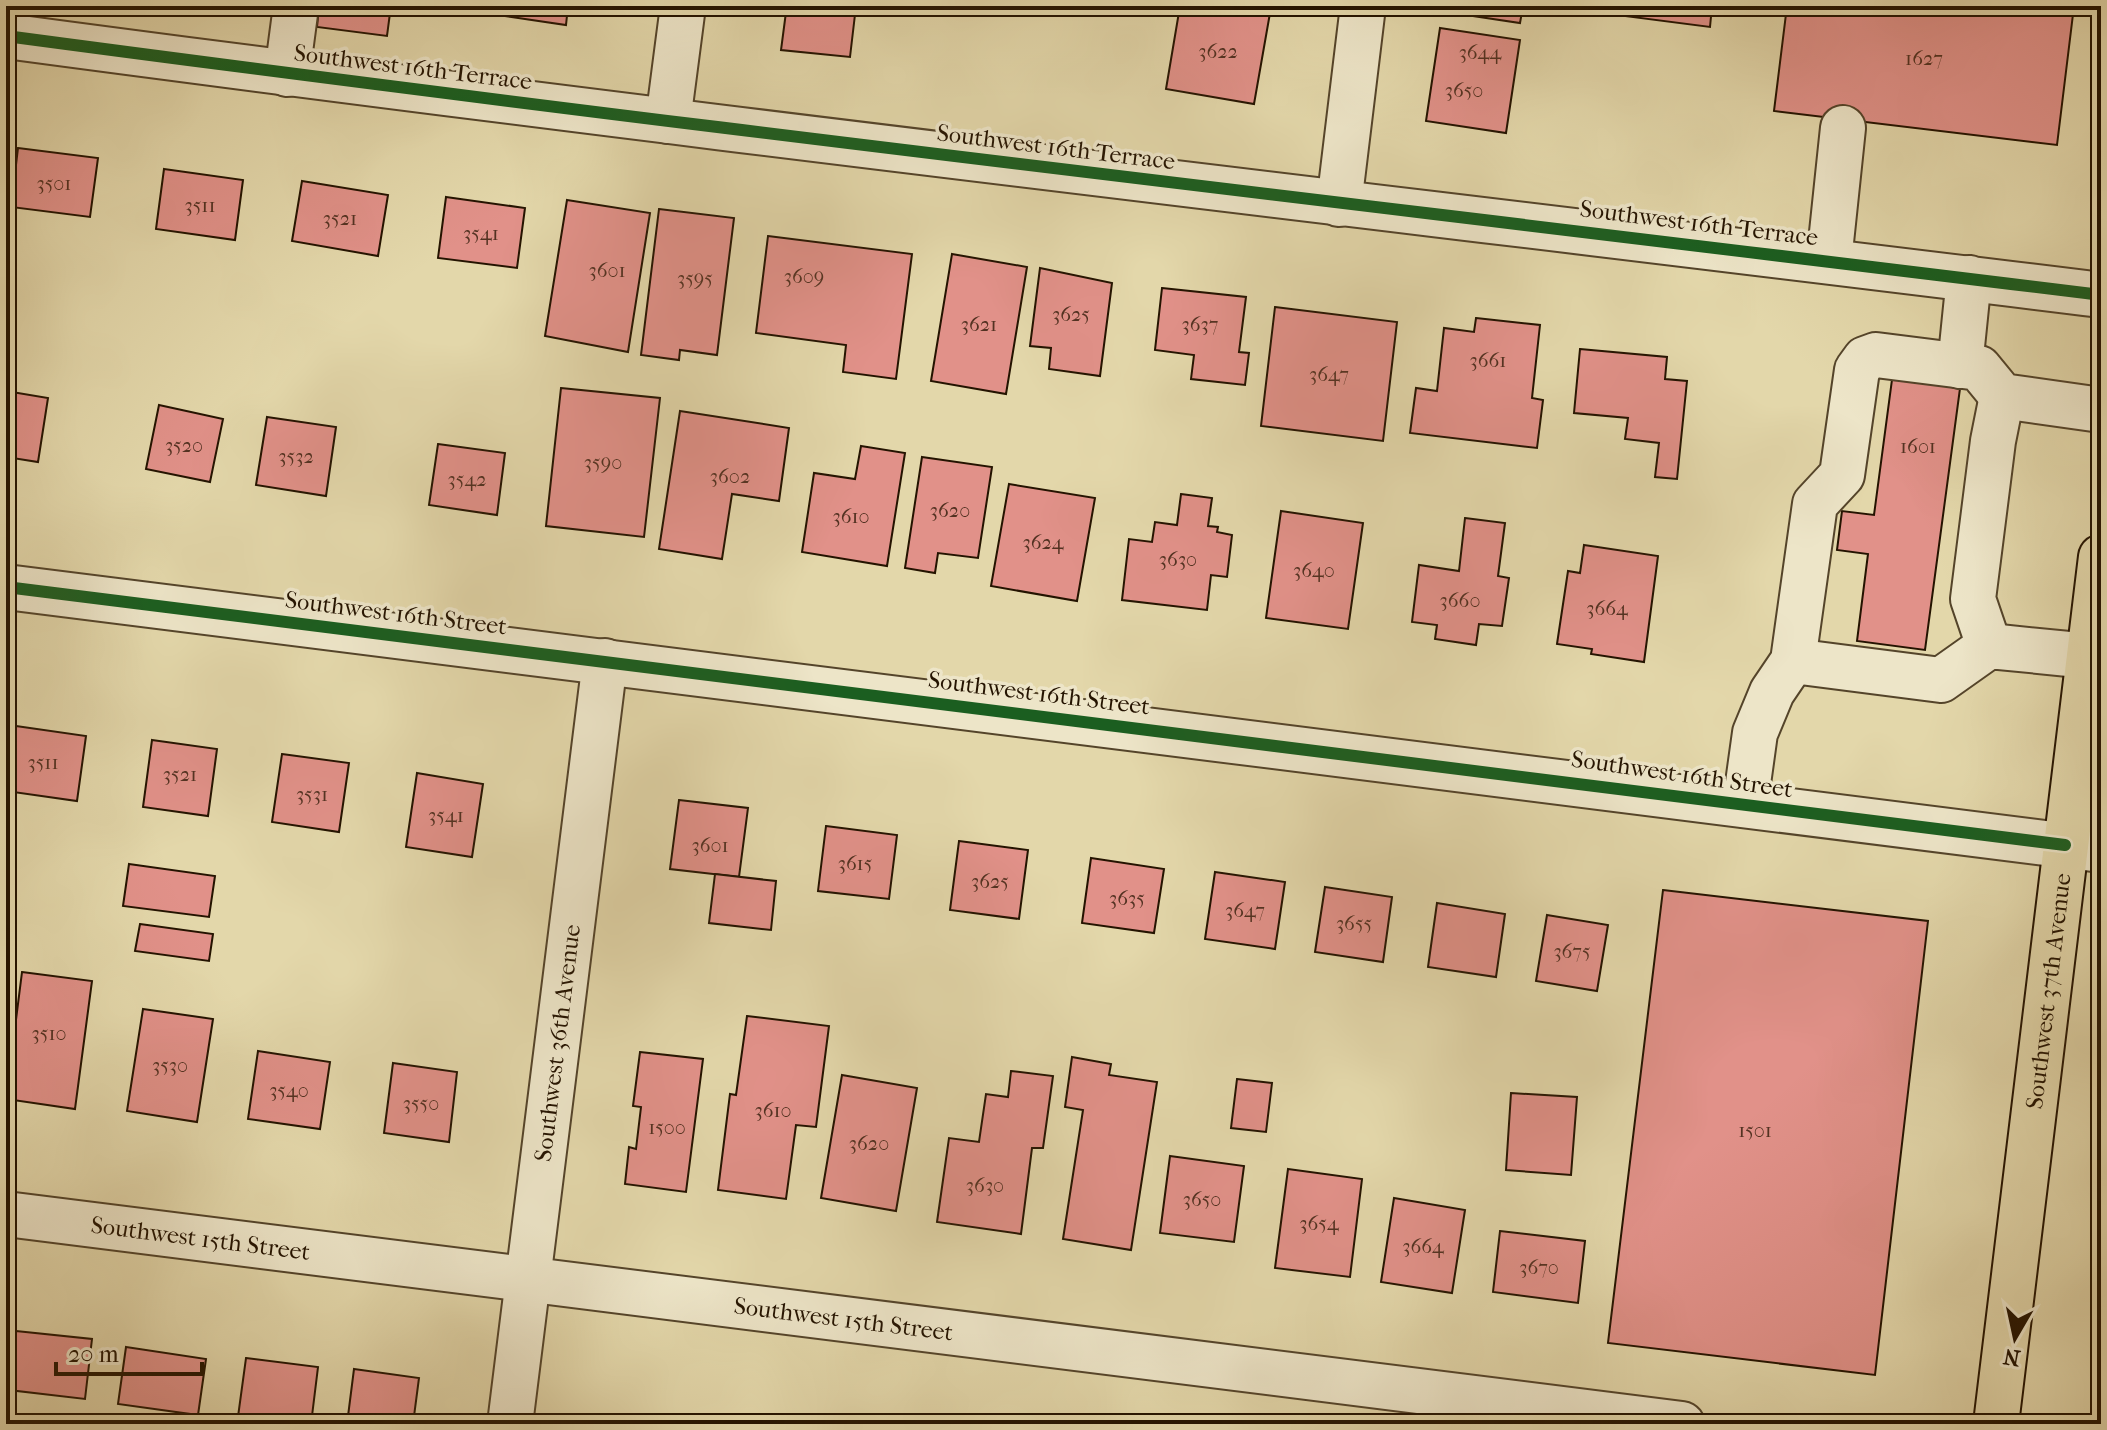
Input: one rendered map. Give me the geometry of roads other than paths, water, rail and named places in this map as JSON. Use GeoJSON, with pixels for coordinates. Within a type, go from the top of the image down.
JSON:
{"type":"FeatureCollection","features":[{"type":"Feature","properties":{"kind":"main road","name":"Southwest 37th Avenue"},"geometry":{"type":"LineString","coordinates":[[1996,1424],[2083,848],[2101,557]]}},
{"type":"Feature","properties":{"kind":"street"},"geometry":{"type":"LineString","coordinates":[[287,74],[296,6]]}},
{"type":"Feature","properties":{"kind":"street"},"geometry":{"type":"LineString","coordinates":[[668,121],[683,6]]}},
{"type":"Feature","properties":{"kind":"street"},"geometry":{"type":"LineString","coordinates":[[1339,204],[1363,6]]}},
{"type":"Feature","properties":{"kind":"street","name":"Southwest 16th Terrace"},"geometry":{"type":"LineString","coordinates":[[6,36],[287,74],[2101,295]]}},
{"type":"Feature","properties":{"kind":"street"},"geometry":{"type":"LineString","coordinates":[[1829,261],[1843,128]]}},
{"type":"Feature","properties":{"kind":"street"},"geometry":{"type":"LineString","coordinates":[[1960,366],[1969,278]]}},
{"type":"Feature","properties":{"kind":"street"},"geometry":{"type":"LineString","coordinates":[[1745,805],[1755,733],[1772,692],[1793,661],[1815,504],[1842,475],[1857,370],[1865,359],[1876,355],[1979,368],[2002,396],[2101,410]]}},
{"type":"Feature","properties":{"kind":"street"},"geometry":{"type":"LineString","coordinates":[[1989,646],[1973,599],[1993,441],[2002,396]]}},
{"type":"Feature","properties":{"kind":"street","name":"Southwest 16th Street"},"geometry":{"type":"LineString","coordinates":[[6,587],[2083,848]]}},
{"type":"Feature","properties":{"kind":"street"},"geometry":{"type":"LineString","coordinates":[[1793,661],[1941,680],[1989,646],[2095,650]]}},
{"type":"Feature","properties":{"kind":"street","name":"Southwest 36th Avenue"},"geometry":{"type":"LineString","coordinates":[[510,1424],[605,661]]}},
{"type":"Feature","properties":{"kind":"street","name":"Southwest 15th Street"},"geometry":{"type":"LineString","coordinates":[[6,1214],[1682,1424]]}}]}
